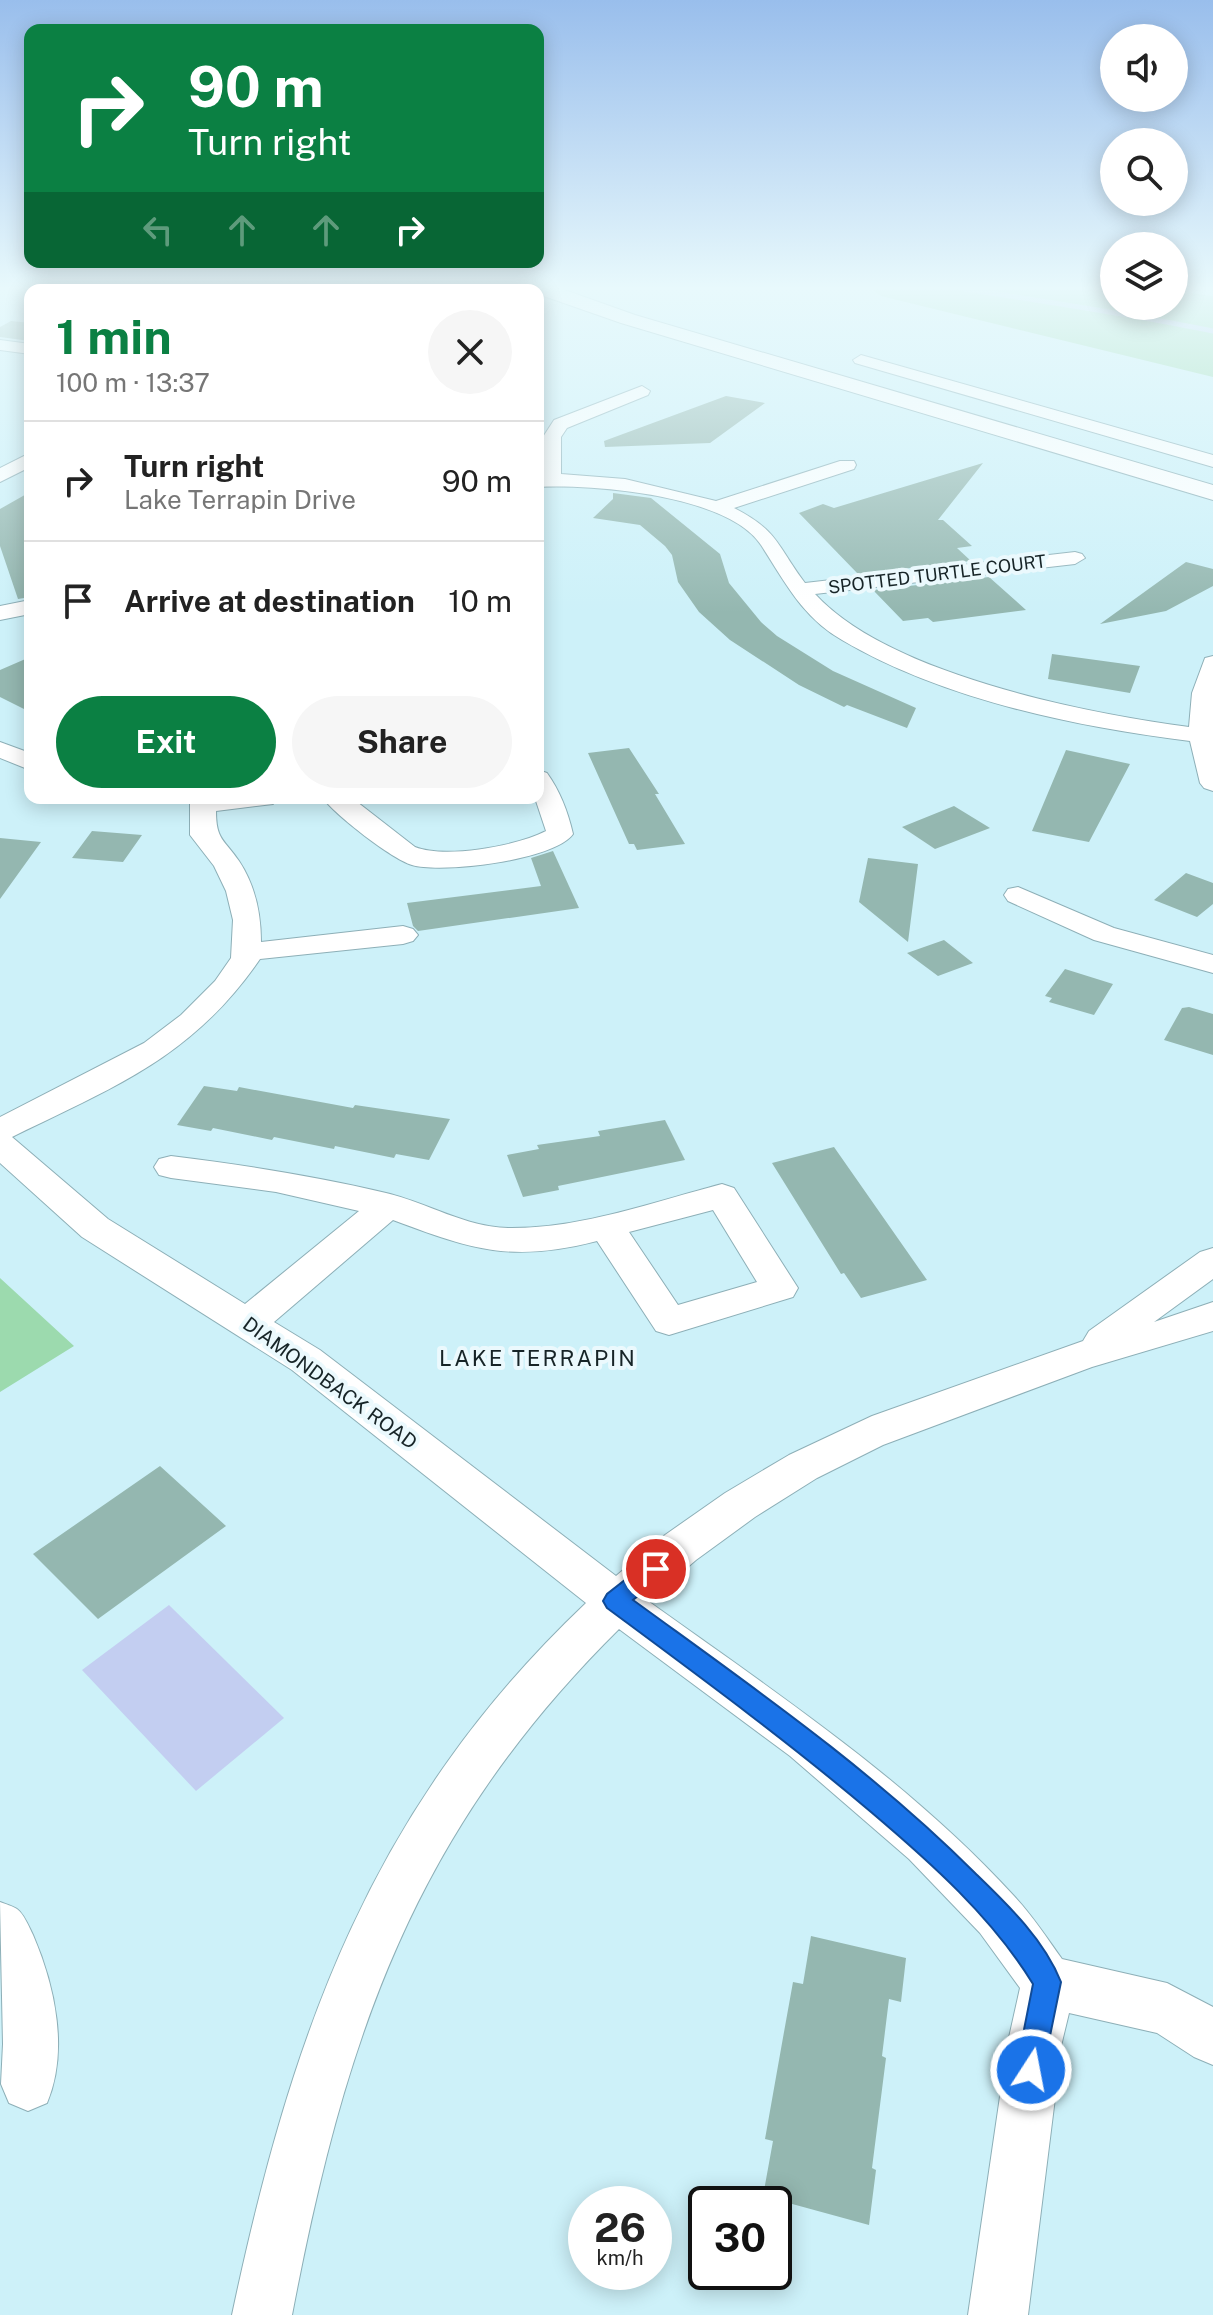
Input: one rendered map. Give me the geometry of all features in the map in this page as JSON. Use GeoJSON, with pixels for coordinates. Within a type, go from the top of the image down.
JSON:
{"type":"FeatureCollection","features":[{"type":"Feature","properties":{"kind":"main road"},"geometry":{"type":"LineString","coordinates":[[891,397],[1213,493]]}},
{"type":"Feature","properties":{"kind":"main road"},"geometry":{"type":"LineString","coordinates":[[957,397],[1213,477]]}},
{"type":"Feature","properties":{"kind":"street"},"geometry":{"type":"LineString","coordinates":[[627,397],[560,424],[552,437],[545,480],[631,486],[718,507],[751,523],[769,541],[798,590],[838,628],[956,682],[1098,721],[1207,736]]}},
{"type":"Feature","properties":{"kind":"street"},"geometry":{"type":"LineString","coordinates":[[990,397],[1213,461]]}},
{"type":"Feature","properties":{"kind":"street"},"geometry":{"type":"LineString","coordinates":[[0,476],[24,462]]}},
{"type":"Feature","properties":{"kind":"street"},"geometry":{"type":"LineString","coordinates":[[718,507],[847,465]]}},
{"type":"Feature","properties":{"kind":"street","name":"SPOTTED TURTLE COURT"},"geometry":{"type":"LineString","coordinates":[[798,590],[1075,558]]}},
{"type":"Feature","properties":{"kind":"street"},"geometry":{"type":"LineString","coordinates":[[0,613],[24,608]]}},
{"type":"Feature","properties":{"kind":"street"},"geometry":{"type":"LineString","coordinates":[[1213,663],[1203,694],[1213,783]]}},
{"type":"Feature","properties":{"kind":"street"},"geometry":{"type":"LineString","coordinates":[[0,749],[24,759]]}},
{"type":"Feature","properties":{"kind":"street"},"geometry":{"type":"LineString","coordinates":[[344,804],[405,853],[438,861],[537,846],[560,834],[544,790]]}},
{"type":"Feature","properties":{"kind":"street"},"geometry":{"type":"LineString","coordinates":[[0,1130],[110,1076],[155,1050],[192,1022],[226,987],[246,958],[247,920],[240,891],[227,864],[203,835],[203,804]]}},
{"type":"Feature","properties":{"kind":"street"},"geometry":{"type":"LineString","coordinates":[[1018,895],[1104,934],[1213,964]]}},
{"type":"Feature","properties":{"kind":"street"},"geometry":{"type":"LineString","coordinates":[[246,952],[403,935]]}},
{"type":"Feature","properties":{"kind":"street","name":"DIAMONDBACK ROAD"},"geometry":{"type":"LineString","coordinates":[[0,1145],[95,1228],[306,1360],[615,1601],[807,1741],[926,1842],[998,1915],[1047,1982]]}},
{"type":"Feature","properties":{"kind":"street"},"geometry":{"type":"LineString","coordinates":[[171,1167],[276,1181],[388,1205],[468,1235],[504,1240],[541,1240],[722,1196],[780,1288],[669,1321],[606,1226]]}},
{"type":"Feature","properties":{"kind":"street"},"geometry":{"type":"LineString","coordinates":[[249,1322],[388,1205]]}},
{"type":"Feature","properties":{"kind":"street"},"geometry":{"type":"LineString","coordinates":[[1079,1357],[1213,1261]]}},
{"type":"Feature","properties":{"kind":"street"},"geometry":{"type":"LineString","coordinates":[[262,2315],[288,2187],[325,2063],[378,1927],[434,1821],[490,1742],[547,1671],[615,1601],[740,1505],[825,1455],[905,1419],[1079,1357],[1213,1316]]}},
{"type":"Feature","properties":{"kind":"street"},"geometry":{"type":"LineString","coordinates":[[0,1927],[8,1938],[28,1999],[31,2059],[28,2084]]}},
{"type":"Feature","properties":{"kind":"street"},"geometry":{"type":"LineString","coordinates":[[998,2315],[1035,2042],[1047,1982],[1167,2009],[1213,2038]]}},
{"type":"Feature","properties":{"kind":"green space"},"geometry":{"type":"Polygon","coordinates":[[[0,1278],[74,1346],[0,1392],[0,1278]]]}},
{"type":"Feature","properties":{"kind":"water"},"geometry":{"type":"Polygon","coordinates":[[[169,1605],[284,1718],[196,1791],[82,1670],[169,1605]]]}},
{"type":"Feature","properties":{"kind":"building"},"geometry":{"type":"Polygon","coordinates":[[[723,397],[765,403],[710,443],[605,447],[604,441],[723,397]]]}},
{"type":"Feature","properties":{"kind":"building"},"geometry":{"type":"Polygon","coordinates":[[[983,463],[938,520],[943,520],[972,546],[957,548],[971,561],[858,574],[799,513],[823,504],[834,508],[983,463]]]}},
{"type":"Feature","properties":{"kind":"building"},"geometry":{"type":"Polygon","coordinates":[[[613,493],[651,498],[720,554],[729,583],[761,622],[777,636],[833,671],[916,708],[907,728],[847,705],[844,707],[799,685],[730,640],[699,612],[678,582],[672,555],[665,546],[640,525],[593,518],[613,499],[613,493]]]}},
{"type":"Feature","properties":{"kind":"building"},"geometry":{"type":"Polygon","coordinates":[[[24,495],[24,598],[18,599],[0,546],[0,509],[24,495]]]}},
{"type":"Feature","properties":{"kind":"building"},"geometry":{"type":"Polygon","coordinates":[[[1186,562],[1213,569],[1213,586],[1166,611],[1100,624],[1186,562]]]}},
{"type":"Feature","properties":{"kind":"building"},"geometry":{"type":"Polygon","coordinates":[[[989,577],[1026,610],[933,622],[928,618],[903,621],[873,590],[989,577]]]}},
{"type":"Feature","properties":{"kind":"building"},"geometry":{"type":"Polygon","coordinates":[[[1052,654],[1140,666],[1130,693],[1048,679],[1052,654]]]}},
{"type":"Feature","properties":{"kind":"building"},"geometry":{"type":"Polygon","coordinates":[[[24,660],[24,709],[0,697],[0,670],[24,660]]]}},
{"type":"Feature","properties":{"kind":"building"},"geometry":{"type":"Polygon","coordinates":[[[629,748],[659,794],[655,794],[685,844],[637,850],[634,844],[629,844],[588,753],[629,748]]]}},
{"type":"Feature","properties":{"kind":"building"},"geometry":{"type":"Polygon","coordinates":[[[1066,750],[1130,764],[1089,842],[1032,831],[1066,750]]]}},
{"type":"Feature","properties":{"kind":"building"},"geometry":{"type":"Polygon","coordinates":[[[954,806],[990,828],[935,849],[902,827],[954,806]]]}},
{"type":"Feature","properties":{"kind":"building"},"geometry":{"type":"Polygon","coordinates":[[[92,831],[142,835],[123,862],[72,858],[92,831]]]}},
{"type":"Feature","properties":{"kind":"building"},"geometry":{"type":"Polygon","coordinates":[[[0,838],[41,842],[0,899],[0,838]]]}},
{"type":"Feature","properties":{"kind":"building"},"geometry":{"type":"Polygon","coordinates":[[[553,851],[579,908],[418,931],[413,926],[407,903],[541,886],[531,858],[553,851]]]}},
{"type":"Feature","properties":{"kind":"building"},"geometry":{"type":"Polygon","coordinates":[[[868,858],[918,864],[908,942],[859,902],[868,858]]]}},
{"type":"Feature","properties":{"kind":"building"},"geometry":{"type":"Polygon","coordinates":[[[1186,873],[1213,883],[1213,904],[1197,917],[1154,900],[1186,873]]]}},
{"type":"Feature","properties":{"kind":"building"},"geometry":{"type":"Polygon","coordinates":[[[944,940],[973,963],[938,976],[907,953],[944,940]]]}},
{"type":"Feature","properties":{"kind":"building"},"geometry":{"type":"Polygon","coordinates":[[[1065,969],[1113,984],[1094,1015],[1049,1002],[1052,998],[1045,996],[1065,969]]]}},
{"type":"Feature","properties":{"kind":"building"},"geometry":{"type":"Polygon","coordinates":[[[1182,1008],[1213,1014],[1213,1055],[1164,1040],[1182,1008]]]}},
{"type":"Feature","properties":{"kind":"building"},"geometry":{"type":"Polygon","coordinates":[[[204,1086],[237,1091],[239,1087],[353,1108],[355,1105],[450,1119],[429,1160],[396,1154],[394,1158],[335,1146],[334,1149],[274,1137],[272,1140],[213,1128],[211,1131],[177,1125],[204,1086]]]}},
{"type":"Feature","properties":{"kind":"building"},"geometry":{"type":"Polygon","coordinates":[[[665,1120],[685,1160],[558,1186],[559,1190],[523,1197],[507,1155],[539,1149],[537,1145],[600,1136],[598,1131],[665,1120]]]}},
{"type":"Feature","properties":{"kind":"building"},"geometry":{"type":"Polygon","coordinates":[[[834,1147],[927,1280],[861,1298],[844,1273],[841,1274],[772,1163],[834,1147]]]}},
{"type":"Feature","properties":{"kind":"building"},"geometry":{"type":"Polygon","coordinates":[[[160,1466],[226,1526],[98,1619],[33,1554],[160,1466]]]}},
{"type":"Feature","properties":{"kind":"building"},"geometry":{"type":"Polygon","coordinates":[[[811,1936],[906,1958],[901,2002],[889,1999],[869,2225],[792,2204],[792,2186],[765,2186],[773,2141],[765,2139],[793,1982],[803,1984],[811,1936]]]}},
{"type":"Feature","properties":{"kind":"district","name":"LAKE TERRAPIN"},"geometry":{"type":"Point","coordinates":[538,1358]}},
{"type":"Feature","properties":{"kind":"route"},"geometry":{"type":"LineString","coordinates":[[656,1569],[615,1601],[807,1741],[926,1842],[998,1915],[1034,1960],[1047,1982],[1031,2070]]}}]}
